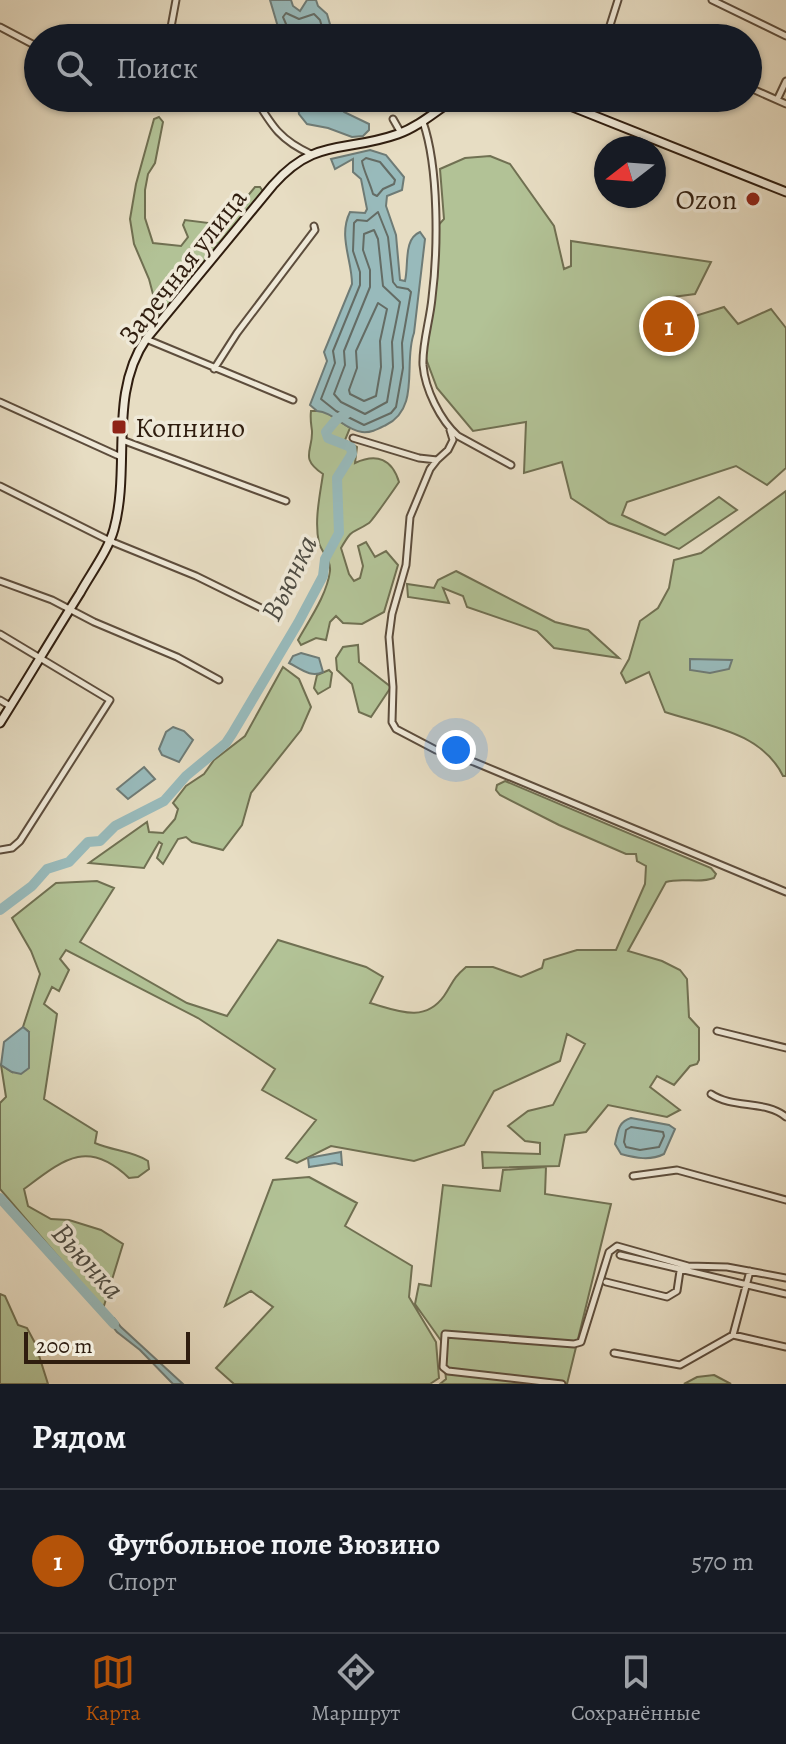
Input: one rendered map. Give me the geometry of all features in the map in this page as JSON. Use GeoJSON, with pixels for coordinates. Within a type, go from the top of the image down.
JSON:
{"type":"FeatureCollection","features":[{"type":"Feature","properties":{"kind":"street"},"geometry":{"type":"LineString","coordinates":[[172,24],[176,0]]}},
{"type":"Feature","properties":{"kind":"street"},"geometry":{"type":"LineString","coordinates":[[611,24],[618,0]]}},
{"type":"Feature","properties":{"kind":"street"},"geometry":{"type":"LineString","coordinates":[[712,0],[761,24]]}},
{"type":"Feature","properties":{"kind":"street"},"geometry":{"type":"LineString","coordinates":[[762,24],[786,36]]}},
{"type":"Feature","properties":{"kind":"street"},"geometry":{"type":"LineString","coordinates":[[0,27],[24,40]]}},
{"type":"Feature","properties":{"kind":"street"},"geometry":{"type":"LineString","coordinates":[[777,100],[786,81]]}},
{"type":"Feature","properties":{"kind":"street"},"geometry":{"type":"LineString","coordinates":[[762,93],[786,104]]}},
{"type":"Feature","properties":{"kind":"street"},"geometry":{"type":"LineString","coordinates":[[263,112],[272,128],[289,144],[311,154]]}},
{"type":"Feature","properties":{"kind":"street","name":"Заречная улица"},"geometry":{"type":"LineString","coordinates":[[0,723],[110,541],[118,510],[129,377],[146,339],[295,163],[311,154],[342,145],[372,142],[401,133],[437,112]]}},
{"type":"Feature","properties":{"kind":"street"},"geometry":{"type":"LineString","coordinates":[[586,112],[786,192]]}},
{"type":"Feature","properties":{"kind":"street"},"geometry":{"type":"LineString","coordinates":[[393,119],[401,133]]}},
{"type":"Feature","properties":{"kind":"street"},"geometry":{"type":"LineString","coordinates":[[423,122],[434,187],[436,256],[423,367],[439,412],[450,429],[511,465]]}},
{"type":"Feature","properties":{"kind":"street"},"geometry":{"type":"LineString","coordinates":[[214,369],[237,333],[315,230],[314,226]]}},
{"type":"Feature","properties":{"kind":"street"},"geometry":{"type":"LineString","coordinates":[[146,339],[293,400]]}},
{"type":"Feature","properties":{"kind":"street"},"geometry":{"type":"LineString","coordinates":[[0,402],[121,457]]}},
{"type":"Feature","properties":{"kind":"street"},"geometry":{"type":"LineString","coordinates":[[450,429],[453,440],[430,469],[410,517],[406,565],[392,614],[389,637],[393,687],[391,715],[396,729],[436,750],[474,762],[786,892]]}},
{"type":"Feature","properties":{"kind":"street"},"geometry":{"type":"LineString","coordinates":[[353,438],[419,458],[437,460]]}},
{"type":"Feature","properties":{"kind":"street"},"geometry":{"type":"LineString","coordinates":[[122,440],[286,501]]}},
{"type":"Feature","properties":{"kind":"street"},"geometry":{"type":"LineString","coordinates":[[0,486],[110,541],[196,576],[265,610]]}},
{"type":"Feature","properties":{"kind":"street"},"geometry":{"type":"LineString","coordinates":[[0,581],[70,608],[94,622],[177,657],[219,680]]}},
{"type":"Feature","properties":{"kind":"street"},"geometry":{"type":"LineString","coordinates":[[0,634],[110,700],[20,841],[12,848],[0,850]]}},
{"type":"Feature","properties":{"kind":"street"},"geometry":{"type":"LineString","coordinates":[[0,700],[10,706]]}},
{"type":"Feature","properties":{"kind":"street"},"geometry":{"type":"LineString","coordinates":[[717,1031],[786,1048]]}},
{"type":"Feature","properties":{"kind":"street"},"geometry":{"type":"LineString","coordinates":[[711,1094],[743,1105],[774,1110],[786,1117]]}},
{"type":"Feature","properties":{"kind":"street"},"geometry":{"type":"LineString","coordinates":[[633,1176],[677,1170],[786,1200]]}},
{"type":"Feature","properties":{"kind":"street"},"geometry":{"type":"LineString","coordinates":[[562,1384],[448,1371],[443,1367],[445,1334],[581,1342],[609,1252],[617,1246],[688,1266],[727,1267],[786,1278]]}},
{"type":"Feature","properties":{"kind":"street"},"geometry":{"type":"LineString","coordinates":[[620,1255],[786,1294]]}},
{"type":"Feature","properties":{"kind":"street"},"geometry":{"type":"LineString","coordinates":[[606,1282],[667,1297],[677,1291],[680,1271]]}},
{"type":"Feature","properties":{"kind":"street"},"geometry":{"type":"LineString","coordinates":[[733,1335],[750,1271]]}},
{"type":"Feature","properties":{"kind":"street"},"geometry":{"type":"LineString","coordinates":[[614,1353],[680,1365],[733,1335],[786,1347]]}},
{"type":"Feature","properties":{"kind":"green space"},"geometry":{"type":"Polygon","coordinates":[[[159,117],[163,122],[155,163],[148,174],[145,190],[145,218],[153,243],[181,246],[188,237],[183,225],[185,220],[216,224],[217,219],[228,220],[255,187],[260,187],[264,193],[159,317],[149,279],[134,244],[130,219],[154,119],[159,117]]]}},
{"type":"Feature","properties":{"kind":"green space"},"geometry":{"type":"Polygon","coordinates":[[[490,156],[510,164],[554,226],[564,269],[571,266],[571,241],[711,262],[695,294],[658,299],[649,342],[681,348],[695,316],[724,307],[738,324],[771,309],[786,328],[786,468],[767,485],[736,466],[627,502],[622,515],[665,535],[719,497],[737,510],[679,549],[609,523],[571,498],[562,462],[524,473],[526,422],[473,431],[437,388],[425,356],[435,229],[444,219],[440,169],[465,158],[490,156]]]}},
{"type":"Feature","properties":{"kind":"green space"},"geometry":{"type":"Polygon","coordinates":[[[667,311],[681,315],[673,341],[658,337],[667,311]]]}},
{"type":"Feature","properties":{"kind":"green space"},"geometry":{"type":"Polygon","coordinates":[[[311,411],[324,411],[350,428],[345,440],[357,447],[355,463],[383,460],[392,468],[399,482],[371,521],[351,534],[341,548],[349,574],[354,581],[360,578],[363,566],[358,546],[366,542],[375,557],[386,551],[398,565],[384,612],[362,624],[343,623],[336,616],[330,622],[326,640],[316,638],[301,645],[298,640],[321,598],[330,571],[318,535],[323,474],[309,459],[311,411]]]}},
{"type":"Feature","properties":{"kind":"green space"},"geometry":{"type":"Polygon","coordinates":[[[786,491],[786,776],[783,776],[774,761],[748,740],[665,712],[649,672],[626,683],[621,673],[629,659],[640,621],[658,608],[669,588],[674,560],[701,553],[786,491]]]}},
{"type":"Feature","properties":{"kind":"green space"},"geometry":{"type":"Polygon","coordinates":[[[456,571],[555,622],[588,630],[619,658],[554,648],[537,631],[467,607],[463,596],[443,588],[449,603],[408,597],[407,584],[434,588],[438,580],[456,571]]]}},
{"type":"Feature","properties":{"kind":"green space"},"geometry":{"type":"Polygon","coordinates":[[[358,645],[359,662],[391,687],[371,717],[359,712],[352,684],[337,670],[336,658],[343,647],[358,645]]]}},
{"type":"Feature","properties":{"kind":"green space"},"geometry":{"type":"Polygon","coordinates":[[[283,667],[299,679],[311,707],[301,730],[251,793],[242,825],[223,850],[192,842],[186,837],[178,839],[163,864],[157,858],[162,844],[159,842],[144,868],[89,863],[147,822],[149,832],[163,833],[175,819],[178,809],[173,803],[186,786],[204,774],[214,760],[245,736],[283,667]]]}},
{"type":"Feature","properties":{"kind":"green space"},"geometry":{"type":"Polygon","coordinates":[[[329,670],[332,673],[330,687],[318,694],[314,688],[317,675],[329,670]]]}},
{"type":"Feature","properties":{"kind":"green space"},"geometry":{"type":"Polygon","coordinates":[[[505,781],[711,868],[716,874],[708,880],[666,882],[628,951],[662,961],[680,970],[687,979],[689,1017],[699,1028],[699,1060],[674,1085],[657,1076],[650,1087],[680,1110],[667,1117],[608,1105],[586,1132],[565,1135],[559,1166],[483,1168],[482,1152],[540,1154],[540,1143],[525,1141],[508,1126],[528,1111],[553,1105],[585,1044],[567,1034],[560,1061],[494,1091],[464,1145],[414,1161],[331,1146],[297,1163],[286,1158],[316,1120],[262,1090],[275,1069],[198,1018],[66,950],[60,959],[69,970],[59,991],[52,987],[44,1004],[57,1014],[44,1099],[97,1132],[95,1143],[142,1158],[148,1161],[149,1169],[138,1177],[129,1178],[100,1159],[88,1156],[75,1158],[51,1169],[24,1189],[28,1206],[51,1219],[69,1220],[101,1230],[123,1244],[103,1309],[0,1189],[0,1103],[6,1097],[1,1065],[12,1072],[29,1032],[23,1027],[40,974],[12,918],[56,883],[97,881],[114,888],[80,942],[187,1003],[227,1016],[278,940],[366,967],[383,977],[370,1003],[409,1013],[428,1010],[436,1005],[466,967],[493,967],[521,977],[542,968],[544,960],[577,950],[616,950],[645,884],[646,866],[637,861],[636,854],[626,854],[559,825],[500,795],[497,785],[505,781]]]}},
{"type":"Feature","properties":{"kind":"green space"},"geometry":{"type":"Polygon","coordinates":[[[546,1167],[545,1194],[611,1204],[567,1384],[440,1384],[446,1379],[442,1342],[415,1304],[419,1284],[431,1286],[443,1185],[500,1191],[503,1170],[546,1167]]]}},
{"type":"Feature","properties":{"kind":"green space"},"geometry":{"type":"Polygon","coordinates":[[[309,1177],[357,1203],[345,1226],[412,1266],[409,1297],[436,1342],[439,1378],[430,1384],[234,1384],[216,1368],[273,1307],[251,1291],[225,1306],[273,1180],[309,1177]]]}},
{"type":"Feature","properties":{"kind":"green space"},"geometry":{"type":"Polygon","coordinates":[[[0,1294],[5,1296],[18,1325],[27,1328],[35,1343],[48,1384],[0,1384],[0,1294]]]}},
{"type":"Feature","properties":{"kind":"green space"},"geometry":{"type":"Polygon","coordinates":[[[714,1375],[731,1384],[684,1384],[697,1377],[714,1375]]]}},
{"type":"Feature","properties":{"kind":"water"},"geometry":{"type":"Polygon","coordinates":[[[270,0],[291,0],[300,11],[307,0],[316,0],[327,14],[330,24],[277,24],[270,0]]]}},
{"type":"Feature","properties":{"kind":"water"},"geometry":{"type":"Polygon","coordinates":[[[344,112],[369,124],[369,130],[363,136],[352,137],[307,124],[299,114],[344,112]]]}},
{"type":"Feature","properties":{"kind":"water"},"geometry":{"type":"Polygon","coordinates":[[[370,150],[386,155],[404,177],[402,190],[387,196],[386,206],[396,235],[400,280],[405,281],[411,240],[420,232],[425,239],[404,408],[386,425],[365,432],[356,431],[310,405],[327,361],[324,352],[352,284],[345,239],[347,221],[350,212],[365,213],[367,209],[361,179],[353,172],[353,159],[335,169],[331,159],[370,150]]]}},
{"type":"Feature","properties":{"kind":"water"},"geometry":{"type":"Polygon","coordinates":[[[301,653],[319,658],[323,672],[310,673],[289,663],[293,656],[301,653]]]}},
{"type":"Feature","properties":{"kind":"water"},"geometry":{"type":"Polygon","coordinates":[[[690,659],[732,660],[729,669],[710,673],[690,670],[690,659]]]}},
{"type":"Feature","properties":{"kind":"water"},"geometry":{"type":"Polygon","coordinates":[[[173,727],[184,731],[193,740],[179,762],[162,755],[159,749],[166,732],[173,727]]]}},
{"type":"Feature","properties":{"kind":"water"},"geometry":{"type":"Polygon","coordinates":[[[144,767],[155,779],[128,799],[117,789],[144,767]]]}},
{"type":"Feature","properties":{"kind":"water"},"geometry":{"type":"Polygon","coordinates":[[[23,1027],[29,1032],[29,1068],[21,1074],[1,1065],[4,1042],[23,1027]]]}},
{"type":"Feature","properties":{"kind":"water"},"geometry":{"type":"Polygon","coordinates":[[[631,1118],[669,1125],[675,1129],[664,1154],[638,1158],[621,1154],[615,1144],[618,1131],[623,1122],[631,1118]]]}},
{"type":"Feature","properties":{"kind":"water"},"geometry":{"type":"Polygon","coordinates":[[[341,1152],[342,1165],[335,1163],[309,1167],[308,1158],[341,1152]]]}},
{"type":"Feature","properties":{"kind":"water"},"geometry":{"type":"Polygon","coordinates":[[[106,1318],[114,1318],[183,1384],[173,1384],[106,1318]]]}},
{"type":"Feature","properties":{"kind":"waterway","name":"Вьюнка"},"geometry":{"type":"LineString","coordinates":[[0,910],[32,886],[47,869],[69,862],[88,842],[100,841],[115,826],[164,801],[186,776],[226,743],[298,623],[323,576],[325,559],[339,533],[337,478],[352,454],[351,447],[328,438],[326,432],[347,413]]}},
{"type":"Feature","properties":{"kind":"waterway","name":"Вьюнка"},"geometry":{"type":"LineString","coordinates":[[0,1198],[114,1324]]}},
{"type":"Feature","properties":{"kind":"place","name":"Ozon"},"geometry":{"type":"Point","coordinates":[753,199]}},
{"type":"Feature","properties":{"kind":"place","name":"Футбольное поле Зюзино"},"geometry":{"type":"Point","coordinates":[669,326]}},
{"type":"Feature","properties":{"kind":"place","name":"Копнино"},"geometry":{"type":"Point","coordinates":[119,427]}}]}
